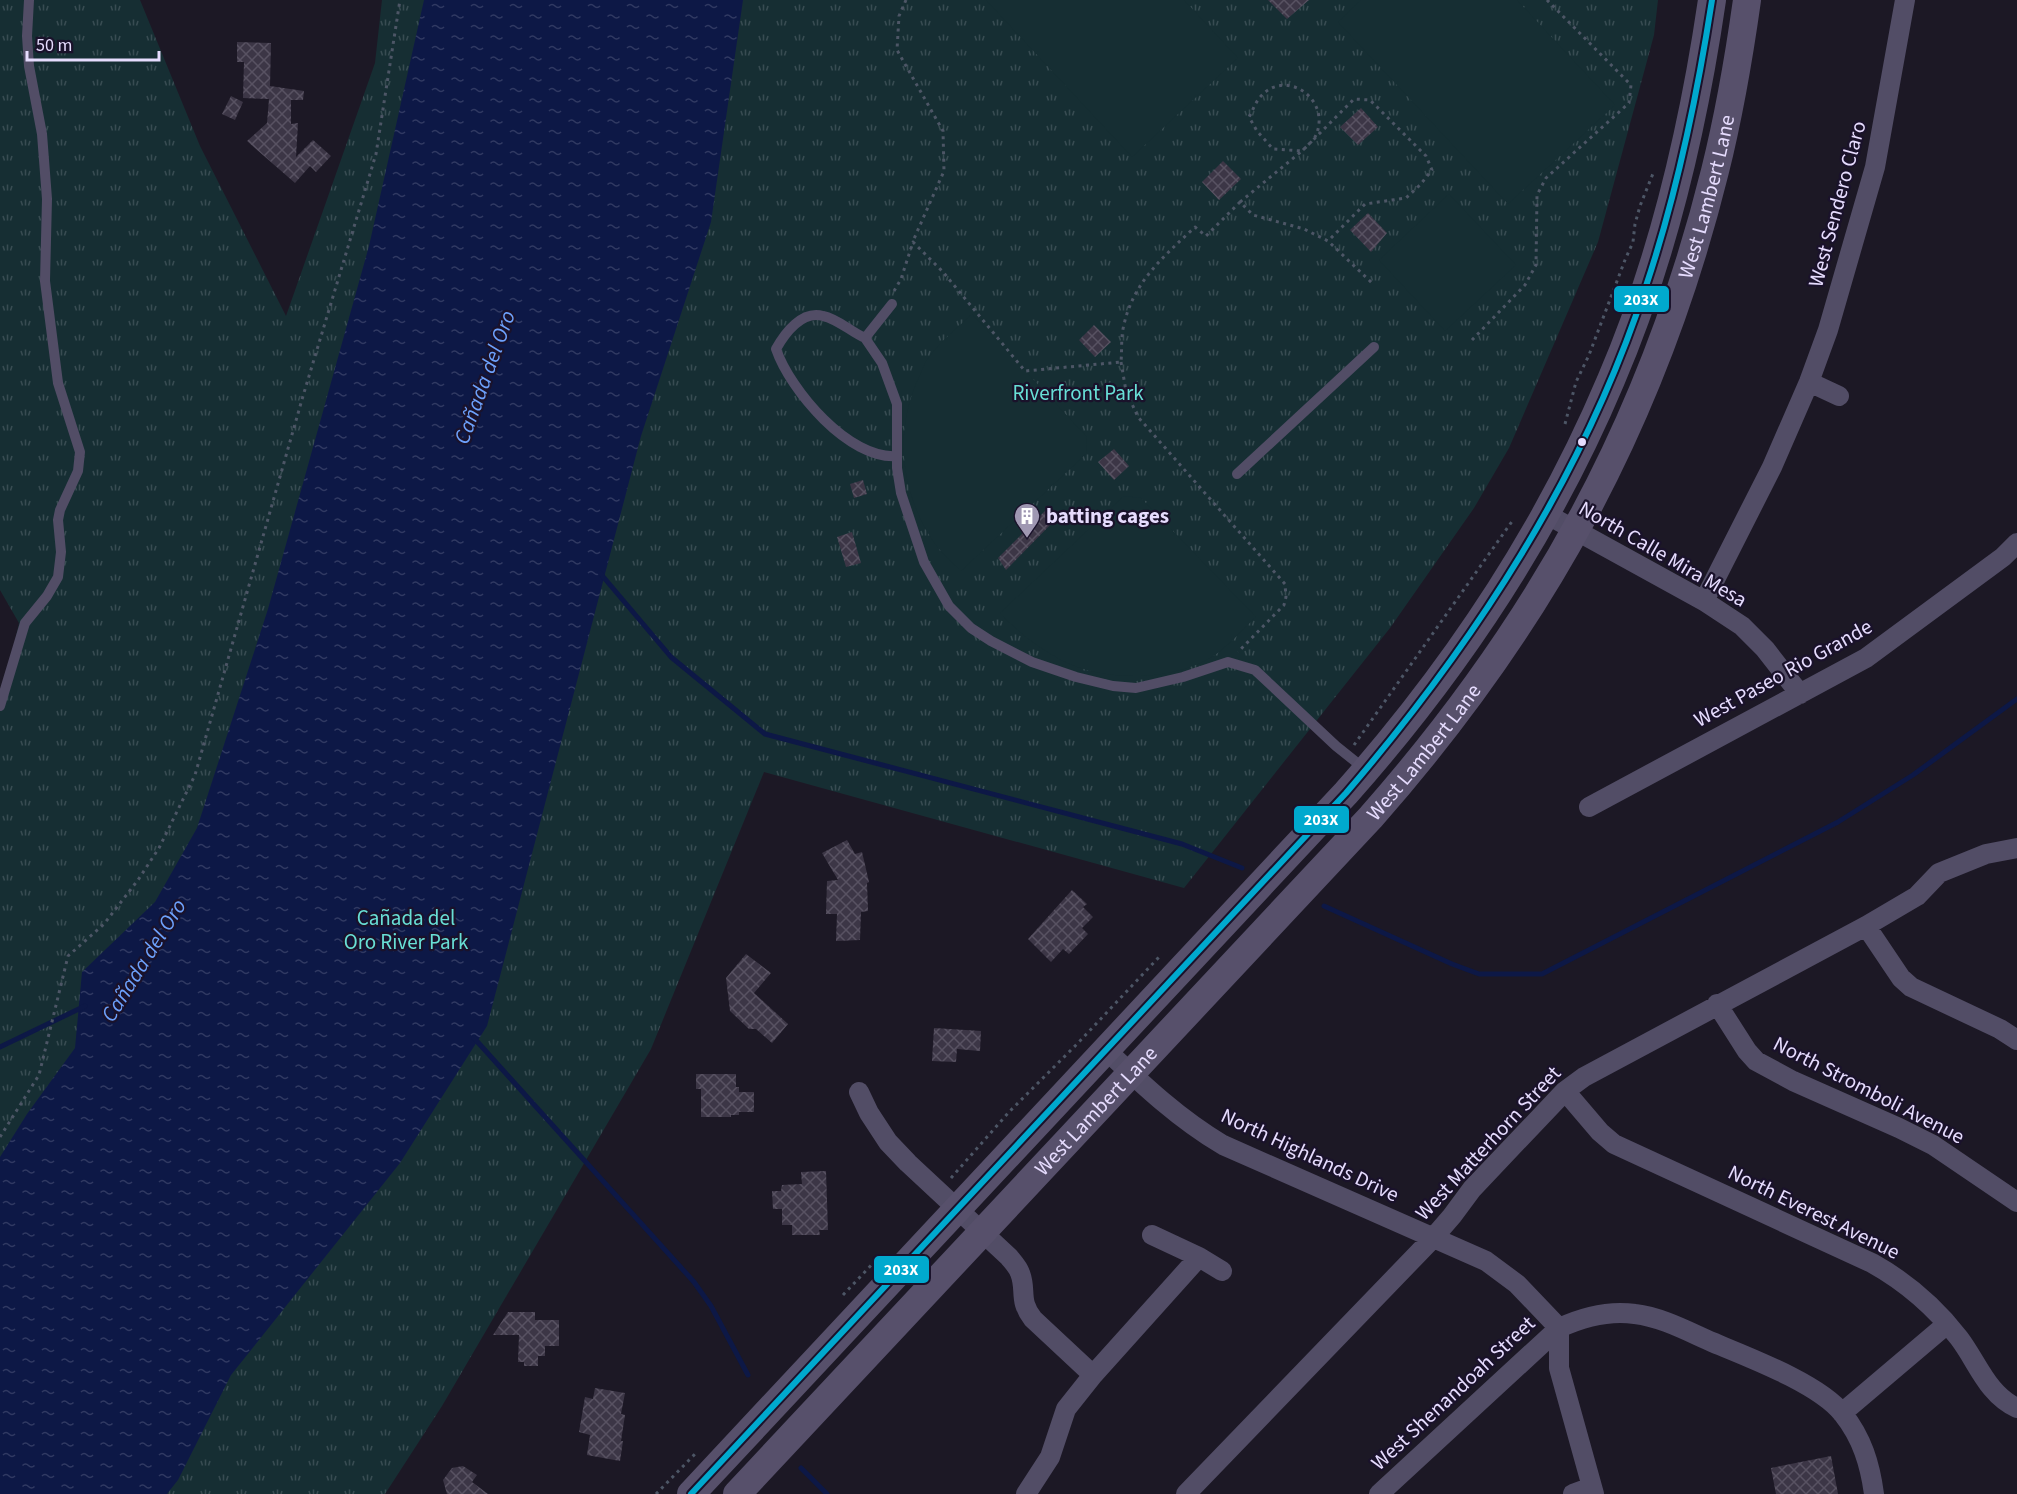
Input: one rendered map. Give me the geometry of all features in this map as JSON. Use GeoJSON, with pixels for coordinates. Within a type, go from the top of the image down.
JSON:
{"type":"FeatureCollection","features":[{"type":"Feature","properties":{"kind":"main road","name":"West Lambert Lane"},"geometry":{"type":"LineString","coordinates":[[691,1494],[1106,1050],[1360,758],[1420,704],[1472,633],[1524,554],[1588,432],[1607,389],[1649,278],[1684,151],[1712,0]]}},
{"type":"Feature","properties":{"kind":"main road","name":"West Lambert Lane"},"geometry":{"type":"LineString","coordinates":[[737,1494],[1371,817],[1454,717],[1500,653],[1576,531],[1599,490],[1636,412],[1682,288],[1716,171],[1747,0]]}},
{"type":"Feature","properties":{"kind":"street","name":"West Sendero Claro"},"geometry":{"type":"LineString","coordinates":[[1704,601],[1772,467],[1809,382],[1828,330],[1875,167],[1905,0]]}},
{"type":"Feature","properties":{"kind":"street"},"geometry":{"type":"LineString","coordinates":[[1809,382],[1839,396]]}},
{"type":"Feature","properties":{"kind":"street","name":"North Calle Mira Mesa"},"geometry":{"type":"LineString","coordinates":[[1546,514],[1704,601],[1755,637],[1800,694]]}},
{"type":"Feature","properties":{"kind":"street","name":"West Paseo Rio Grande"},"geometry":{"type":"LineString","coordinates":[[1589,807],[1866,658],[2003,557],[2017,543]]}},
{"type":"Feature","properties":{"kind":"street","name":"West Matterhorn Street"},"geometry":{"type":"LineString","coordinates":[[1186,1494],[1432,1238],[1472,1189],[1565,1091],[1584,1077],[1717,1004],[1866,926],[1917,896],[1939,873],[1986,854],[2017,848]]}},
{"type":"Feature","properties":{"kind":"street"},"geometry":{"type":"LineString","coordinates":[[1866,926],[1901,978],[1911,987],[2000,1029],[2017,1040]]}},
{"type":"Feature","properties":{"kind":"street","name":"North Stromboli Avenue"},"geometry":{"type":"LineString","coordinates":[[1717,1004],[1747,1051],[1762,1065],[1933,1145],[2017,1202]]}},
{"type":"Feature","properties":{"kind":"street","name":"North Highlands Drive"},"geometry":{"type":"LineString","coordinates":[[1106,1050],[1195,1128],[1223,1144],[1472,1254],[1500,1271],[1530,1297],[1559,1328]]}},
{"type":"Feature","properties":{"kind":"street","name":"North Everest Avenue"},"geometry":{"type":"LineString","coordinates":[[1565,1091],[1600,1132],[1614,1144],[1872,1263],[1897,1277],[1919,1295],[1947,1324],[1993,1391],[2017,1408]]}},
{"type":"Feature","properties":{"kind":"street"},"geometry":{"type":"LineString","coordinates":[[859,1092],[869,1113],[888,1142],[1017,1266],[1021,1275],[1026,1310],[1093,1375]]}},
{"type":"Feature","properties":{"kind":"street"},"geometry":{"type":"LineString","coordinates":[[1152,1235],[1199,1257],[1222,1271]]}},
{"type":"Feature","properties":{"kind":"street"},"geometry":{"type":"LineString","coordinates":[[1026,1494],[1050,1457],[1066,1409],[1093,1375],[1199,1257]]}},
{"type":"Feature","properties":{"kind":"street"},"geometry":{"type":"LineString","coordinates":[[1573,1494],[1593,1490],[1559,1368],[1559,1328],[1580,1318],[1617,1313],[1650,1317],[1761,1363],[1802,1383],[1829,1401],[1842,1413],[1862,1444],[1874,1494]]}},
{"type":"Feature","properties":{"kind":"street"},"geometry":{"type":"LineString","coordinates":[[1842,1413],[1947,1324]]}},
{"type":"Feature","properties":{"kind":"street","name":"West Shenandoah Street"},"geometry":{"type":"LineString","coordinates":[[1379,1494],[1559,1328]]}},
{"type":"Feature","properties":{"kind":"lane"},"geometry":{"type":"LineString","coordinates":[[0,706],[25,623],[47,596],[58,577],[61,552],[58,520],[60,510],[78,471],[80,452],[58,382],[45,281],[47,199],[42,134],[29,66],[27,36],[29,0]]}},
{"type":"Feature","properties":{"kind":"lane"},"geometry":{"type":"LineString","coordinates":[[865,338],[892,304]]}},
{"type":"Feature","properties":{"kind":"lane"},"geometry":{"type":"LineString","coordinates":[[897,456],[881,454],[853,444],[831,425],[796,388],[782,366],[776,349],[784,335],[799,322],[808,316],[821,315],[865,338],[882,363],[897,404],[897,456],[897,468],[901,493],[924,562],[949,606],[971,628],[1032,662],[1113,687],[1136,688],[1183,677],[1228,662],[1255,670],[1336,746],[1360,758]]}},
{"type":"Feature","properties":{"kind":"lane"},"geometry":{"type":"LineString","coordinates":[[1237,474],[1374,347]]}},
{"type":"Feature","properties":{"kind":"path"},"geometry":{"type":"LineString","coordinates":[[0,1137],[39,1075],[68,956],[104,924],[138,880],[159,848],[195,775],[303,396],[376,154],[400,0]]}},
{"type":"Feature","properties":{"kind":"path"},"geometry":{"type":"LineString","coordinates":[[892,304],[889,300],[901,279],[913,242],[944,171],[944,131],[897,50],[899,16],[906,0]]}},
{"type":"Feature","properties":{"kind":"path"},"geometry":{"type":"LineString","coordinates":[[1472,340],[1525,285],[1536,265],[1537,195],[1546,178],[1629,103],[1631,85],[1547,0]]}},
{"type":"Feature","properties":{"kind":"path"},"geometry":{"type":"LineString","coordinates":[[1228,662],[1284,605],[1285,584],[1138,417],[1126,391],[1121,362],[1123,330],[1132,298],[1149,270],[1195,227],[1206,236],[1240,202],[1302,151],[1315,138],[1320,122],[1319,111],[1308,94],[1292,86],[1274,87],[1261,96],[1250,117],[1257,131],[1273,149],[1302,151],[1354,99],[1370,100],[1426,156],[1432,170],[1406,198],[1365,204],[1328,242]]}},
{"type":"Feature","properties":{"kind":"path"},"geometry":{"type":"LineString","coordinates":[[1563,427],[1576,382],[1589,355],[1625,260],[1631,251],[1640,206],[1657,165]]}},
{"type":"Feature","properties":{"kind":"path"},"geometry":{"type":"LineString","coordinates":[[1240,202],[1253,215],[1304,229],[1328,242],[1372,283]]}},
{"type":"Feature","properties":{"kind":"path"},"geometry":{"type":"LineString","coordinates":[[913,242],[942,272],[1025,371],[1121,362]]}},
{"type":"Feature","properties":{"kind":"path"},"geometry":{"type":"LineString","coordinates":[[1360,758],[1516,517]]}},
{"type":"Feature","properties":{"kind":"green space","name":"Riverfront Park"},"geometry":{"type":"Polygon","coordinates":[[[0,0],[140,0],[200,146],[286,316],[375,63],[382,0],[1658,0],[1654,35],[1598,242],[1509,448],[1474,508],[1390,628],[1184,888],[764,772],[651,1049],[442,1406],[385,1494],[0,1494],[0,708],[19,623],[0,590],[0,0]]]}},
{"type":"Feature","properties":{"kind":"green space"},"geometry":{"type":"Polygon","coordinates":[[[986,0],[1184,0],[1238,58],[1132,157],[986,0]]]}},
{"type":"Feature","properties":{"kind":"green space"},"geometry":{"type":"Polygon","coordinates":[[[1361,0],[1517,0],[1615,105],[1508,204],[1338,22],[1361,0]]]}},
{"type":"Feature","properties":{"kind":"green space"},"geometry":{"type":"Polygon","coordinates":[[[1449,194],[1516,265],[1445,331],[1379,260],[1449,194]]]}},
{"type":"Feature","properties":{"kind":"green space"},"geometry":{"type":"Polygon","coordinates":[[[972,314],[1086,436],[1087,453],[961,571],[935,544],[919,515],[911,496],[907,476],[904,436],[911,396],[926,362],[944,340],[972,314]]]}},
{"type":"Feature","properties":{"kind":"green space"},"geometry":{"type":"Polygon","coordinates":[[[1124,496],[1141,498],[1256,617],[1224,648],[1203,662],[1163,674],[1141,676],[1099,673],[1061,660],[1029,639],[1000,613],[1124,496]]]}},
{"type":"Feature","properties":{"kind":"water","name":"Cañada del Oro River Park"},"geometry":{"type":"Polygon","coordinates":[[[424,0],[743,0],[711,222],[641,436],[487,1026],[400,1163],[231,1375],[178,1480],[167,1494],[0,1494],[0,1157],[27,1114],[75,1048],[82,972],[155,902],[197,828],[268,609],[369,246],[424,0]]]}},
{"type":"Feature","properties":{"kind":"building"},"geometry":{"type":"Polygon","coordinates":[[[1268,0],[1309,0],[1287,19],[1268,0]]]}},
{"type":"Feature","properties":{"kind":"building"},"geometry":{"type":"Polygon","coordinates":[[[237,42],[271,43],[270,86],[304,91],[303,100],[291,100],[291,124],[298,123],[296,157],[313,140],[331,156],[316,172],[310,166],[295,183],[247,141],[267,123],[269,99],[243,98],[244,62],[237,62],[237,42]]]}},
{"type":"Feature","properties":{"kind":"building"},"geometry":{"type":"Polygon","coordinates":[[[231,96],[243,102],[235,120],[222,114],[231,96]]]}},
{"type":"Feature","properties":{"kind":"building"},"geometry":{"type":"Polygon","coordinates":[[[1361,108],[1378,127],[1358,145],[1340,127],[1361,108]]]}},
{"type":"Feature","properties":{"kind":"building"},"geometry":{"type":"Polygon","coordinates":[[[1223,161],[1241,179],[1219,200],[1202,182],[1223,161]]]}},
{"type":"Feature","properties":{"kind":"building"},"geometry":{"type":"Polygon","coordinates":[[[1368,213],[1387,233],[1371,252],[1350,230],[1368,213]]]}},
{"type":"Feature","properties":{"kind":"building"},"geometry":{"type":"Polygon","coordinates":[[[1094,325],[1111,342],[1095,357],[1079,340],[1094,325]]]}},
{"type":"Feature","properties":{"kind":"building"},"geometry":{"type":"Polygon","coordinates":[[[1114,449],[1129,466],[1114,480],[1098,462],[1114,449]]]}},
{"type":"Feature","properties":{"kind":"building"},"geometry":{"type":"Polygon","coordinates":[[[863,480],[867,494],[854,498],[850,484],[863,480]]]}},
{"type":"Feature","properties":{"kind":"building","name":"batting cages"},"geometry":{"type":"Polygon","coordinates":[[[1046,510],[1055,520],[1006,570],[998,558],[1046,510]]]}},
{"type":"Feature","properties":{"kind":"building"},"geometry":{"type":"Polygon","coordinates":[[[852,532],[861,563],[846,567],[837,537],[852,532]]]}},
{"type":"Feature","properties":{"kind":"building"},"geometry":{"type":"Polygon","coordinates":[[[847,840],[855,854],[862,852],[869,882],[867,883],[868,911],[861,912],[860,940],[836,941],[837,914],[826,914],[827,881],[838,880],[822,853],[847,840]]]}},
{"type":"Feature","properties":{"kind":"building"},"geometry":{"type":"Polygon","coordinates":[[[1072,890],[1087,904],[1083,907],[1093,917],[1082,928],[1088,934],[1069,954],[1063,949],[1051,962],[1028,939],[1072,890]]]}},
{"type":"Feature","properties":{"kind":"building"},"geometry":{"type":"Polygon","coordinates":[[[746,954],[771,973],[754,993],[788,1024],[772,1043],[756,1029],[749,1029],[730,1011],[726,978],[746,954]]]}},
{"type":"Feature","properties":{"kind":"building"},"geometry":{"type":"Polygon","coordinates":[[[934,1028],[981,1031],[980,1051],[957,1049],[956,1062],[932,1061],[934,1028]]]}},
{"type":"Feature","properties":{"kind":"building"},"geometry":{"type":"Polygon","coordinates":[[[696,1074],[736,1074],[736,1087],[739,1087],[739,1092],[754,1092],[754,1112],[739,1112],[739,1115],[731,1115],[731,1117],[701,1117],[701,1089],[696,1089],[696,1074]]]}},
{"type":"Feature","properties":{"kind":"building"},"geometry":{"type":"Polygon","coordinates":[[[826,1171],[828,1230],[819,1230],[820,1235],[792,1235],[792,1225],[782,1225],[782,1209],[773,1209],[772,1191],[781,1191],[782,1185],[802,1184],[801,1172],[826,1171]]]}},
{"type":"Feature","properties":{"kind":"building"},"geometry":{"type":"Polygon","coordinates":[[[508,1312],[535,1312],[535,1320],[559,1320],[559,1346],[545,1346],[545,1356],[538,1356],[538,1366],[524,1366],[524,1362],[518,1362],[519,1335],[493,1335],[508,1312]]]}},
{"type":"Feature","properties":{"kind":"building"},"geometry":{"type":"Polygon","coordinates":[[[595,1388],[625,1393],[621,1414],[625,1415],[620,1461],[587,1455],[590,1435],[579,1432],[585,1397],[593,1399],[595,1388]]]}},
{"type":"Feature","properties":{"kind":"building"},"geometry":{"type":"Polygon","coordinates":[[[1831,1456],[1838,1494],[1776,1494],[1771,1468],[1831,1456]]]}},
{"type":"Feature","properties":{"kind":"building"},"geometry":{"type":"Polygon","coordinates":[[[463,1466],[477,1475],[472,1482],[488,1494],[447,1494],[443,1480],[452,1468],[463,1466]]]}},
{"type":"Feature","properties":{"kind":"waterway"},"geometry":{"type":"LineString","coordinates":[[600,573],[671,657],[765,734],[1182,844],[1242,868]]}},
{"type":"Feature","properties":{"kind":"waterway"},"geometry":{"type":"LineString","coordinates":[[1324,906],[1479,974],[1542,974],[1838,822],[1913,775],[2017,699]]}},
{"type":"Feature","properties":{"kind":"waterway"},"geometry":{"type":"LineString","coordinates":[[0,1047],[85,1006]]}},
{"type":"Feature","properties":{"kind":"waterway"},"geometry":{"type":"LineString","coordinates":[[474,1038],[694,1282],[711,1306],[748,1375]]}},
{"type":"Feature","properties":{"kind":"waterway"},"geometry":{"type":"LineString","coordinates":[[801,1468],[827,1494]]}},
{"type":"Feature","properties":{"kind":"transit line","name":"203X"},"geometry":{"type":"LineString","coordinates":[[691,1494],[1346,793],[1439,677],[1481,617],[1558,490],[1621,356],[1646,286],[1677,180],[1693,109],[1712,0]]}},
{"type":"Feature","properties":{"kind":"place","name":"batting cages"},"geometry":{"type":"Point","coordinates":[1027,539]}},
{"type":"Feature","properties":{"kind":"water label","name":"Cañada del Oro"},"geometry":{"type":"Point","coordinates":[484,377]}},
{"type":"Feature","properties":{"kind":"water label","name":"Cañada del Oro"},"geometry":{"type":"Point","coordinates":[143,960]}}]}
